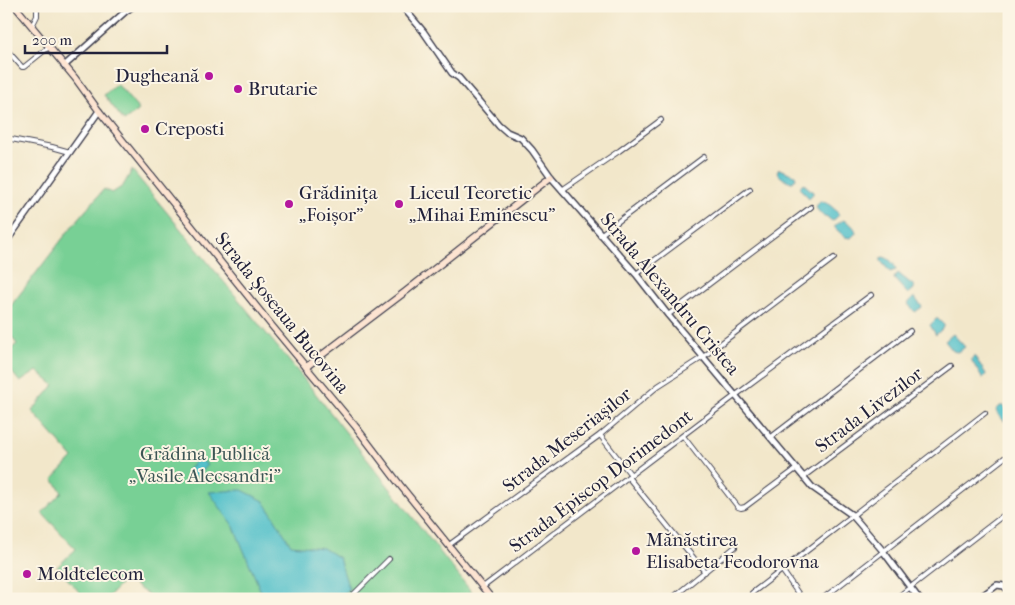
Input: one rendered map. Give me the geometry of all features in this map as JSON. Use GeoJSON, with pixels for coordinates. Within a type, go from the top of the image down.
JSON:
{"type":"FeatureCollection","features":[{"type":"Feature","properties":{"kind":"main road","name":"Strada Șoseaua Bucovina"},"geometry":{"type":"LineString","coordinates":[[15,6],[356,427],[492,599]]}},
{"type":"Feature","properties":{"kind":"main road"},"geometry":{"type":"LineString","coordinates":[[306,366],[405,292],[551,177]]}},
{"type":"Feature","properties":{"kind":"street"},"geometry":{"type":"LineString","coordinates":[[32,26],[37,6]]}},
{"type":"Feature","properties":{"kind":"street"},"geometry":{"type":"LineString","coordinates":[[64,66],[133,6]]}},
{"type":"Feature","properties":{"kind":"street","name":"Strada Alexandru Cristea"},"geometry":{"type":"LineString","coordinates":[[402,6],[423,31],[452,73],[459,78],[499,125],[507,132],[521,138],[532,150],[551,177],[636,274],[812,488],[852,515],[883,551],[919,599]]}},
{"type":"Feature","properties":{"kind":"street"},"geometry":{"type":"LineString","coordinates":[[6,49],[24,67],[49,47]]}},
{"type":"Feature","properties":{"kind":"street"},"geometry":{"type":"LineString","coordinates":[[6,242],[99,111]]}},
{"type":"Feature","properties":{"kind":"street"},"geometry":{"type":"LineString","coordinates":[[562,190],[661,120]]}},
{"type":"Feature","properties":{"kind":"street"},"geometry":{"type":"LineString","coordinates":[[6,138],[70,152]]}},
{"type":"Feature","properties":{"kind":"street"},"geometry":{"type":"LineString","coordinates":[[600,235],[704,157]]}},
{"type":"Feature","properties":{"kind":"street"},"geometry":{"type":"LineString","coordinates":[[636,274],[750,189]]}},
{"type":"Feature","properties":{"kind":"street"},"geometry":{"type":"LineString","coordinates":[[668,315],[811,207]]}},
{"type":"Feature","properties":{"kind":"street","name":"Strada Meseriașilor"},"geometry":{"type":"LineString","coordinates":[[449,546],[600,435],[658,386],[703,357],[834,258]]}},
{"type":"Feature","properties":{"kind":"street","name":"Strada Episcop Dorimedont"},"geometry":{"type":"LineString","coordinates":[[483,587],[871,295]]}},
{"type":"Feature","properties":{"kind":"street"},"geometry":{"type":"LineString","coordinates":[[770,438],[910,331]]}},
{"type":"Feature","properties":{"kind":"street","name":"Strada Livezilor"},"geometry":{"type":"LineString","coordinates":[[803,477],[952,366]]}},
{"type":"Feature","properties":{"kind":"street"},"geometry":{"type":"LineString","coordinates":[[751,599],[752,593],[985,413]]}},
{"type":"Feature","properties":{"kind":"street"},"geometry":{"type":"LineString","coordinates":[[600,435],[705,572]]}},
{"type":"Feature","properties":{"kind":"street"},"geometry":{"type":"LineString","coordinates":[[683,436],[738,507],[741,508],[745,507],[796,468]]}},
{"type":"Feature","properties":{"kind":"street"},"geometry":{"type":"LineString","coordinates":[[822,599],[1004,458]]}},
{"type":"Feature","properties":{"kind":"street"},"geometry":{"type":"LineString","coordinates":[[895,599],[1009,511]]}},
{"type":"Feature","properties":{"kind":"street"},"geometry":{"type":"LineString","coordinates":[[671,599],[735,547]]}},
{"type":"Feature","properties":{"kind":"street"},"geometry":{"type":"LineString","coordinates":[[349,599],[389,559]]}},
{"type":"Feature","properties":{"kind":"street"},"geometry":{"type":"LineString","coordinates":[[782,570],[802,599]]}},
{"type":"Feature","properties":{"kind":"street"},"geometry":{"type":"LineString","coordinates":[[978,599],[1000,584],[1009,590]]}},
{"type":"Feature","properties":{"kind":"green space"},"geometry":{"type":"Polygon","coordinates":[[[117,84],[139,110],[124,121],[104,95],[117,84]]]}},
{"type":"Feature","properties":{"kind":"green space","name":"Grădina Publică „Vasile Alecsandri”"},"geometry":{"type":"Polygon","coordinates":[[[132,170],[308,384],[477,599],[154,599],[126,579],[106,599],[80,599],[82,595],[57,567],[76,549],[42,513],[62,492],[53,479],[73,458],[32,411],[54,385],[37,371],[20,382],[6,365],[6,353],[17,344],[6,330],[6,312],[70,229],[104,189],[112,193],[123,186],[132,170]]]}},
{"type":"Feature","properties":{"kind":"water"},"geometry":{"type":"Polygon","coordinates":[[[779,169],[795,175],[796,178],[793,182],[786,180],[778,174],[779,169]]]}},
{"type":"Feature","properties":{"kind":"water"},"geometry":{"type":"Polygon","coordinates":[[[803,183],[813,192],[809,198],[799,188],[803,183]]]}},
{"type":"Feature","properties":{"kind":"water"},"geometry":{"type":"Polygon","coordinates":[[[820,201],[825,202],[836,210],[839,215],[834,220],[832,221],[823,216],[816,208],[820,201]]]}},
{"type":"Feature","properties":{"kind":"water"},"geometry":{"type":"Polygon","coordinates":[[[843,220],[854,228],[856,233],[851,238],[845,237],[835,228],[835,225],[843,220]]]}},
{"type":"Feature","properties":{"kind":"water"},"geometry":{"type":"Polygon","coordinates":[[[883,257],[891,262],[896,270],[890,272],[881,261],[883,257]]]}},
{"type":"Feature","properties":{"kind":"water"},"geometry":{"type":"Polygon","coordinates":[[[898,273],[914,286],[914,289],[908,294],[894,278],[898,273]]]}},
{"type":"Feature","properties":{"kind":"water"},"geometry":{"type":"Polygon","coordinates":[[[913,298],[922,307],[915,312],[908,304],[913,298]]]}},
{"type":"Feature","properties":{"kind":"water"},"geometry":{"type":"Polygon","coordinates":[[[936,319],[944,327],[936,335],[930,325],[936,319]]]}},
{"type":"Feature","properties":{"kind":"water"},"geometry":{"type":"Polygon","coordinates":[[[953,334],[965,347],[957,352],[953,351],[945,341],[953,334]]]}},
{"type":"Feature","properties":{"kind":"water"},"geometry":{"type":"Polygon","coordinates":[[[973,357],[975,357],[986,374],[982,378],[972,361],[973,357]]]}},
{"type":"Feature","properties":{"kind":"water"},"geometry":{"type":"Polygon","coordinates":[[[1003,406],[1009,412],[1009,419],[1004,421],[997,413],[996,410],[1003,406]]]}},
{"type":"Feature","properties":{"kind":"water"},"geometry":{"type":"Polygon","coordinates":[[[198,459],[207,465],[195,477],[188,470],[198,459]]]}},
{"type":"Feature","properties":{"kind":"water"},"geometry":{"type":"Polygon","coordinates":[[[242,490],[264,501],[291,545],[323,548],[339,558],[349,589],[338,599],[264,599],[234,527],[209,492],[242,490]]]}},
{"type":"Feature","properties":{"kind":"place","name":"Dugheană"},"geometry":{"type":"Point","coordinates":[209,76]}},
{"type":"Feature","properties":{"kind":"place","name":"Brutarie"},"geometry":{"type":"Point","coordinates":[238,89]}},
{"type":"Feature","properties":{"kind":"place","name":"Creposti"},"geometry":{"type":"Point","coordinates":[145,129]}},
{"type":"Feature","properties":{"kind":"place","name":"Grădinița „Foișor”"},"geometry":{"type":"Point","coordinates":[289,204]}},
{"type":"Feature","properties":{"kind":"place","name":"Liceul Teoretic „Mihai Eminescu”"},"geometry":{"type":"Point","coordinates":[399,204]}},
{"type":"Feature","properties":{"kind":"place","name":"Mănăstirea Elisabeta Feodorovna"},"geometry":{"type":"Point","coordinates":[636,551]}},
{"type":"Feature","properties":{"kind":"place","name":"Moldtelecom"},"geometry":{"type":"Point","coordinates":[27,574]}}]}
